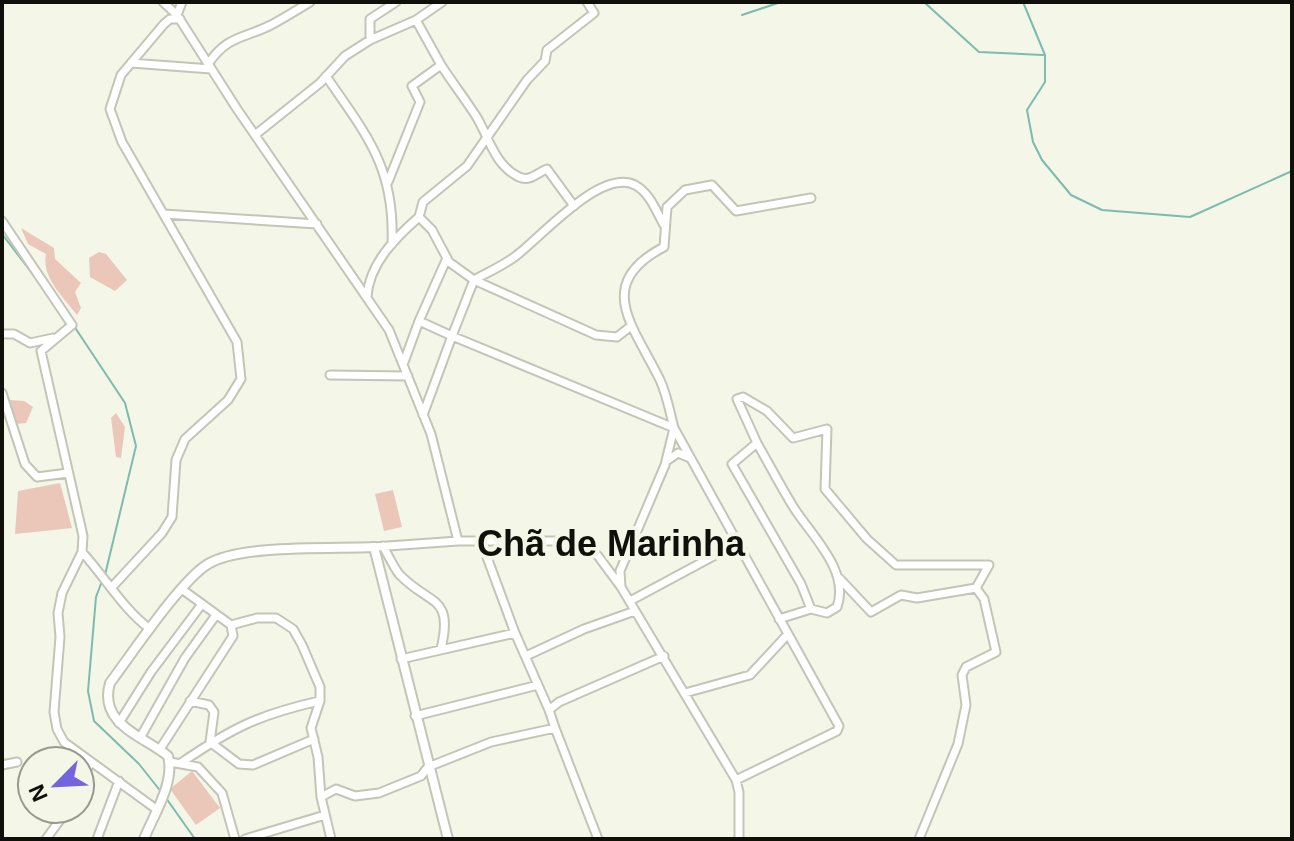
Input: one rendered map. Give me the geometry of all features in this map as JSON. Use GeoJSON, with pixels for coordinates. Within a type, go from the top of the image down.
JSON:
{"type":"FeatureCollection","features":[{"type":"Feature","properties":{"kind":"street"},"geometry":{"type":"LineString","coordinates":[[179,17],[182,2]]}},
{"type":"Feature","properties":{"kind":"street"},"geometry":{"type":"LineString","coordinates":[[210,67],[219,48],[239,35],[269,26],[310,2]]}},
{"type":"Feature","properties":{"kind":"street"},"geometry":{"type":"LineString","coordinates":[[370,40],[370,19],[396,2]]}},
{"type":"Feature","properties":{"kind":"street"},"geometry":{"type":"LineString","coordinates":[[255,135],[326,76],[345,56],[370,40],[416,20],[442,2]]}},
{"type":"Feature","properties":{"kind":"street"},"geometry":{"type":"LineString","coordinates":[[367,299],[368,279],[392,244],[419,217],[423,202],[467,166],[527,80],[545,61],[547,50],[594,13],[587,2]]}},
{"type":"Feature","properties":{"kind":"street"},"geometry":{"type":"LineString","coordinates":[[166,4],[179,17],[255,135],[389,330],[431,434],[458,541]]}},
{"type":"Feature","properties":{"kind":"street"},"geometry":{"type":"LineString","coordinates":[[164,24],[166,4]]}},
{"type":"Feature","properties":{"kind":"street"},"geometry":{"type":"LineString","coordinates":[[113,586],[172,517],[176,460],[185,439],[228,400],[241,379],[237,342],[122,142],[110,109],[121,75],[164,24],[179,17]]}},
{"type":"Feature","properties":{"kind":"street"},"geometry":{"type":"LineString","coordinates":[[416,20],[441,65],[479,120],[494,153],[520,178],[531,178],[547,169],[574,206]]}},
{"type":"Feature","properties":{"kind":"street"},"geometry":{"type":"LineString","coordinates":[[131,63],[210,67]]}},
{"type":"Feature","properties":{"kind":"street"},"geometry":{"type":"LineString","coordinates":[[388,182],[420,102],[412,86],[441,65]]}},
{"type":"Feature","properties":{"kind":"street"},"geometry":{"type":"LineString","coordinates":[[326,76],[377,151],[388,182],[392,244]]}},
{"type":"Feature","properties":{"kind":"street"},"geometry":{"type":"LineString","coordinates":[[423,415],[474,280],[517,256],[574,206],[617,182],[633,184],[647,194],[664,225]]}},
{"type":"Feature","properties":{"kind":"street"},"geometry":{"type":"LineString","coordinates":[[736,780],[837,731],[839,726],[674,428],[662,383],[625,315],[625,279],[642,258],[664,247],[667,207],[685,190],[712,185],[736,211],[811,198]]}},
{"type":"Feature","properties":{"kind":"street"},"geometry":{"type":"LineString","coordinates":[[164,214],[317,224]]}},
{"type":"Feature","properties":{"kind":"street"},"geometry":{"type":"LineString","coordinates":[[419,217],[432,230],[447,258],[474,280],[596,335],[617,337],[631,326]]}},
{"type":"Feature","properties":{"kind":"street"},"geometry":{"type":"LineString","coordinates":[[2,221],[72,325],[41,351],[83,536],[82,552],[62,593],[58,613],[60,637],[54,712],[57,729],[68,745]]}},
{"type":"Feature","properties":{"kind":"street"},"geometry":{"type":"LineString","coordinates":[[404,362],[447,258]]}},
{"type":"Feature","properties":{"kind":"street"},"geometry":{"type":"LineString","coordinates":[[419,321],[674,428]]}},
{"type":"Feature","properties":{"kind":"street"},"geometry":{"type":"LineString","coordinates":[[2,327],[30,343],[62,333]]}},
{"type":"Feature","properties":{"kind":"street"},"geometry":{"type":"LineString","coordinates":[[2,334],[14,334]]}},
{"type":"Feature","properties":{"kind":"street"},"geometry":{"type":"LineString","coordinates":[[330,375],[408,376]]}},
{"type":"Feature","properties":{"kind":"street"},"geometry":{"type":"LineString","coordinates":[[2,393],[25,464],[37,477],[68,473]]}},
{"type":"Feature","properties":{"kind":"street"},"geometry":{"type":"LineString","coordinates":[[779,619],[788,613],[811,609],[827,613],[837,607],[840,598],[835,573],[821,540],[795,509],[757,443],[737,399],[743,397],[767,411],[793,438],[827,429],[825,489],[867,539],[896,565],[989,565],[976,588]]}},
{"type":"Feature","properties":{"kind":"street"},"geometry":{"type":"LineString","coordinates":[[621,587],[620,571],[624,557],[665,465],[674,428]]}},
{"type":"Feature","properties":{"kind":"street"},"geometry":{"type":"LineString","coordinates":[[757,443],[732,464],[801,584],[811,609]]}},
{"type":"Feature","properties":{"kind":"street"},"geometry":{"type":"LineString","coordinates":[[665,465],[678,453],[690,458]]}},
{"type":"Feature","properties":{"kind":"street"},"geometry":{"type":"LineString","coordinates":[[144,839],[170,779],[170,762],[160,749],[119,723],[108,703],[110,683],[150,629],[207,564],[231,556],[378,546],[458,541],[566,541],[598,556],[621,587],[736,780],[739,839]]}},
{"type":"Feature","properties":{"kind":"street"},"geometry":{"type":"LineString","coordinates":[[481,541],[598,839]]}},
{"type":"Feature","properties":{"kind":"street"},"geometry":{"type":"LineString","coordinates":[[630,601],[736,544]]}},
{"type":"Feature","properties":{"kind":"street"},"geometry":{"type":"LineString","coordinates":[[378,546],[399,573],[431,595],[445,611],[447,626],[441,649]]}},
{"type":"Feature","properties":{"kind":"street"},"geometry":{"type":"LineString","coordinates":[[378,546],[401,659],[448,839]]}},
{"type":"Feature","properties":{"kind":"street"},"geometry":{"type":"LineString","coordinates":[[82,552],[113,586],[134,617],[150,629]]}},
{"type":"Feature","properties":{"kind":"street"},"geometry":{"type":"LineString","coordinates":[[835,573],[849,592],[871,612],[901,595],[917,598],[976,588]]}},
{"type":"Feature","properties":{"kind":"street"},"geometry":{"type":"LineString","coordinates":[[919,839],[958,744],[966,705],[962,675],[966,667],[996,652],[984,599],[976,588]]}},
{"type":"Feature","properties":{"kind":"street"},"geometry":{"type":"LineString","coordinates":[[160,749],[233,636],[231,625],[183,590]]}},
{"type":"Feature","properties":{"kind":"street"},"geometry":{"type":"LineString","coordinates":[[119,723],[151,672],[202,604]]}},
{"type":"Feature","properties":{"kind":"street"},"geometry":{"type":"LineString","coordinates":[[526,656],[584,629],[635,611]]}},
{"type":"Feature","properties":{"kind":"street"},"geometry":{"type":"LineString","coordinates":[[140,738],[185,658],[216,615]]}},
{"type":"Feature","properties":{"kind":"street"},"geometry":{"type":"LineString","coordinates":[[231,625],[257,618],[276,618],[293,629],[320,687],[320,701],[311,728],[331,839]]}},
{"type":"Feature","properties":{"kind":"street"},"geometry":{"type":"LineString","coordinates":[[401,659],[515,633]]}},
{"type":"Feature","properties":{"kind":"street"},"geometry":{"type":"LineString","coordinates":[[685,693],[750,675],[788,634]]}},
{"type":"Feature","properties":{"kind":"street"},"geometry":{"type":"LineString","coordinates":[[549,710],[559,702],[664,656]]}},
{"type":"Feature","properties":{"kind":"street"},"geometry":{"type":"LineString","coordinates":[[415,716],[538,685]]}},
{"type":"Feature","properties":{"kind":"street"},"geometry":{"type":"LineString","coordinates":[[190,701],[200,701],[214,712],[210,742]]}},
{"type":"Feature","properties":{"kind":"street"},"geometry":{"type":"LineString","coordinates":[[181,763],[210,742],[263,715],[320,701]]}},
{"type":"Feature","properties":{"kind":"street"},"geometry":{"type":"LineString","coordinates":[[321,797],[336,789],[355,796],[379,793],[421,776],[428,767],[491,742],[555,728]]}},
{"type":"Feature","properties":{"kind":"street"},"geometry":{"type":"LineString","coordinates":[[210,742],[239,764],[253,765],[314,739]]}},
{"type":"Feature","properties":{"kind":"street"},"geometry":{"type":"LineString","coordinates":[[170,762],[198,767],[222,793],[235,839]]}},
{"type":"Feature","properties":{"kind":"street"},"geometry":{"type":"LineString","coordinates":[[96,765],[157,807]]}},
{"type":"Feature","properties":{"kind":"street"},"geometry":{"type":"LineString","coordinates":[[97,839],[119,781]]}},
{"type":"Feature","properties":{"kind":"street"},"geometry":{"type":"LineString","coordinates":[[245,839],[325,815]]}},
{"type":"Feature","properties":{"kind":"shaded area"},"geometry":{"type":"Polygon","coordinates":[[[21,228],[54,248],[55,259],[81,283],[75,292],[81,308],[77,315],[50,279],[45,263],[46,254],[28,244],[21,228]]]}},
{"type":"Feature","properties":{"kind":"shaded area"},"geometry":{"type":"Polygon","coordinates":[[[99,252],[106,254],[127,280],[115,291],[90,277],[89,258],[99,252]]]}},
{"type":"Feature","properties":{"kind":"shaded area"},"geometry":{"type":"Polygon","coordinates":[[[10,400],[24,401],[33,407],[26,423],[16,424],[10,400]]]}},
{"type":"Feature","properties":{"kind":"shaded area"},"geometry":{"type":"Polygon","coordinates":[[[116,413],[125,427],[121,458],[116,457],[111,418],[116,413]]]}},
{"type":"Feature","properties":{"kind":"shaded area"},"geometry":{"type":"Polygon","coordinates":[[[60,483],[72,528],[15,534],[18,491],[60,483]]]}},
{"type":"Feature","properties":{"kind":"shaded area"},"geometry":{"type":"Polygon","coordinates":[[[393,490],[402,527],[384,531],[375,494],[393,490]]]}},
{"type":"Feature","properties":{"kind":"shaded area"},"geometry":{"type":"Polygon","coordinates":[[[192,771],[220,808],[196,825],[170,789],[192,771]]]}},
{"type":"Feature","properties":{"kind":"waterway"},"geometry":{"type":"LineString","coordinates":[[742,15],[781,2]]}},
{"type":"Feature","properties":{"kind":"waterway"},"geometry":{"type":"LineString","coordinates":[[924,2],[979,52],[1043,55]]}},
{"type":"Feature","properties":{"kind":"waterway"},"geometry":{"type":"LineString","coordinates":[[1023,2],[1045,55],[1045,82],[1027,110],[1033,142],[1042,160],[1071,195],[1102,210],[1190,217],[1292,171]]}},
{"type":"Feature","properties":{"kind":"waterway"},"geometry":{"type":"LineString","coordinates":[[2,234],[45,290]]}},
{"type":"Feature","properties":{"kind":"waterway"},"geometry":{"type":"LineString","coordinates":[[74,326],[125,403],[136,446],[105,575]]}},
{"type":"Feature","properties":{"kind":"waterway"},"geometry":{"type":"LineString","coordinates":[[102,581],[96,597],[88,691],[94,721],[139,764],[162,793]]}},
{"type":"Feature","properties":{"kind":"waterway"},"geometry":{"type":"LineString","coordinates":[[166,798],[195,839]]}},
{"type":"Feature","properties":{"kind":"district","name":"Chã de Marinha"},"geometry":{"type":"Point","coordinates":[611,543]}}]}
